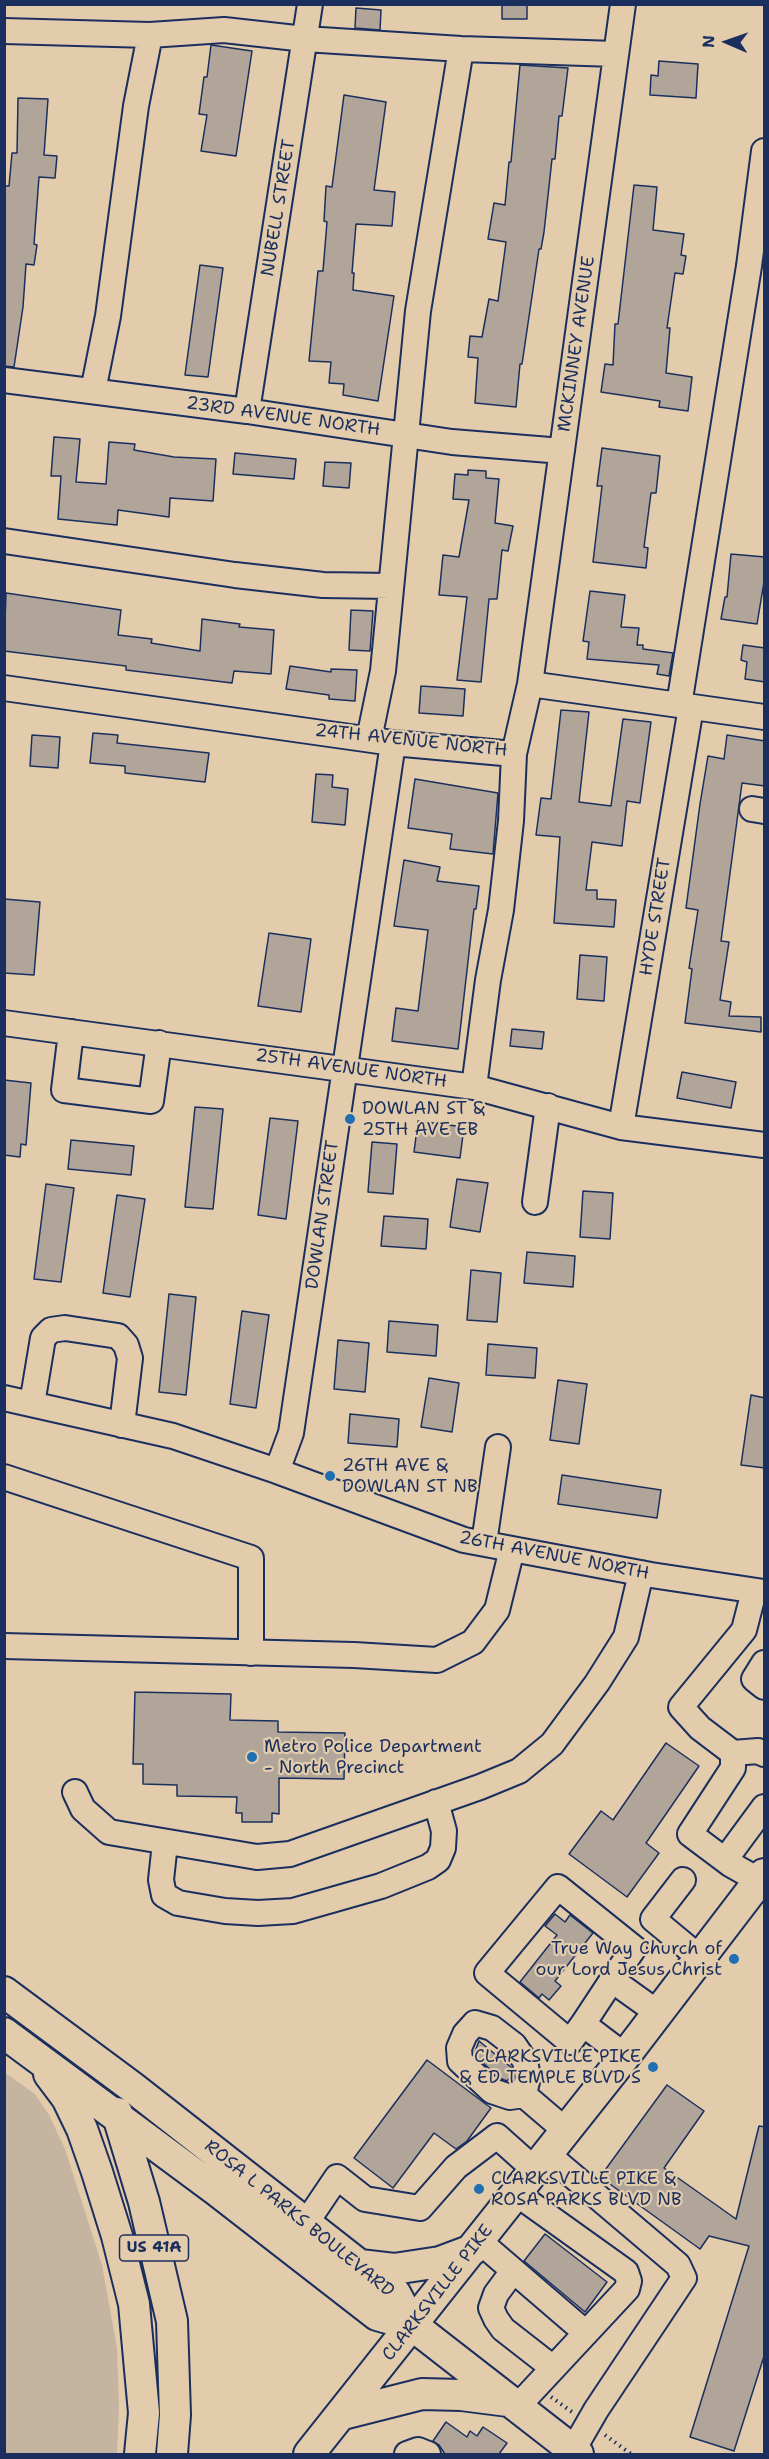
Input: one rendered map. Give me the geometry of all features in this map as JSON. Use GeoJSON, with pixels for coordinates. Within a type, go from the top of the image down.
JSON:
{"type":"FeatureCollection","features":[{"type":"Feature","properties":{"kind":"main road","name":"CLARKSVILLE PIKE"},"geometry":{"type":"LineString","coordinates":[[309,2454],[517,2194],[762,1877]]}},
{"type":"Feature","properties":{"kind":"main road","name":"ROSA L PARKS BOULEVARD"},"geometry":{"type":"LineString","coordinates":[[4,1992],[85,2052],[395,2293],[412,2325]]}},
{"type":"Feature","properties":{"kind":"main road","name":"ROSA L PARKS BOULEVARD"},"geometry":{"type":"LineString","coordinates":[[4,2033],[119,2116],[377,2315],[412,2325]]}},
{"type":"Feature","properties":{"kind":"main road","name":"US 41A"},"geometry":{"type":"LineString","coordinates":[[85,2052],[111,2096],[119,2116],[144,2202],[172,2320],[175,2415],[172,2454]]}},
{"type":"Feature","properties":{"kind":"main road","name":"US 41A"},"geometry":{"type":"LineString","coordinates":[[39,2059],[67,2098],[81,2129],[117,2236],[134,2304],[144,2413],[140,2454]]}},
{"type":"Feature","properties":{"kind":"main road"},"geometry":{"type":"LineString","coordinates":[[360,2265],[393,2269],[440,2262],[475,2246]]}},
{"type":"Feature","properties":{"kind":"main road"},"geometry":{"type":"LineString","coordinates":[[412,2325],[521,2398],[568,2451]]}},
{"type":"Feature","properties":{"kind":"main road"},"geometry":{"type":"LineString","coordinates":[[343,2414],[428,2393],[521,2398]]}},
{"type":"Feature","properties":{"kind":"street","name":"NUBELL STREET"},"geometry":{"type":"LineString","coordinates":[[247,411],[310,4]]}},
{"type":"Feature","properties":{"kind":"street","name":"MCKINNEY AVENUE"},"geometry":{"type":"LineString","coordinates":[[530,684],[623,4]]}},
{"type":"Feature","properties":{"kind":"street"},"geometry":{"type":"LineString","coordinates":[[4,30],[150,35],[224,30],[305,39],[461,49],[616,54]]}},
{"type":"Feature","properties":{"kind":"street"},"geometry":{"type":"LineString","coordinates":[[93,391],[108,316],[136,106],[150,35]]}},
{"type":"Feature","properties":{"kind":"street"},"geometry":{"type":"LineString","coordinates":[[369,739],[383,671],[418,310],[461,49]]}},
{"type":"Feature","properties":{"kind":"street","name":"HYDE STREET"},"geometry":{"type":"LineString","coordinates":[[621,1127],[685,706],[765,151]]}},
{"type":"Feature","properties":{"kind":"street","name":"23RD AVENUE NORTH"},"geometry":{"type":"LineString","coordinates":[[4,380],[247,411],[452,442],[562,451]]}},
{"type":"Feature","properties":{"kind":"street"},"geometry":{"type":"LineString","coordinates":[[4,541],[323,585],[391,586]]}},
{"type":"Feature","properties":{"kind":"street"},"geometry":{"type":"LineString","coordinates":[[530,684],[765,717]]}},
{"type":"Feature","properties":{"kind":"street","name":"24TH AVENUE NORTH"},"geometry":{"type":"LineString","coordinates":[[4,688],[393,743],[514,754],[530,684]]}},
{"type":"Feature","properties":{"kind":"street","name":"DOWLAN STREET"},"geometry":{"type":"LineString","coordinates":[[277,1471],[291,1433],[393,743]]}},
{"type":"Feature","properties":{"kind":"street"},"geometry":{"type":"LineString","coordinates":[[474,1087],[488,980],[501,910],[511,821],[514,754]]}},
{"type":"Feature","properties":{"kind":"street","name":"25TH AVENUE NORTH"},"geometry":{"type":"LineString","coordinates":[[4,1023],[474,1087],[621,1127],[765,1145]]}},
{"type":"Feature","properties":{"kind":"street"},"geometry":{"type":"LineString","coordinates":[[71,1032],[64,1090],[152,1101],[159,1043]]}},
{"type":"Feature","properties":{"kind":"street"},"geometry":{"type":"LineString","coordinates":[[535,1202],[548,1106]]}},
{"type":"Feature","properties":{"kind":"street"},"geometry":{"type":"LineString","coordinates":[[32,1404],[43,1338],[51,1330],[65,1329],[118,1336],[126,1345],[130,1358],[122,1425]]}},
{"type":"Feature","properties":{"kind":"street","name":"26TH AVENUE NORTH"},"geometry":{"type":"LineString","coordinates":[[4,1398],[172,1436],[277,1471],[464,1540],[641,1573],[759,1591]]}},
{"type":"Feature","properties":{"kind":"street"},"geometry":{"type":"LineString","coordinates":[[484,1544],[498,1447]]}},
{"type":"Feature","properties":{"kind":"street"},"geometry":{"type":"LineString","coordinates":[[4,1477],[251,1558],[251,1653]]}},
{"type":"Feature","properties":{"kind":"street"},"geometry":{"type":"LineString","coordinates":[[4,1646],[437,1660],[473,1642],[497,1610],[512,1549]]}},
{"type":"Feature","properties":{"kind":"street"},"geometry":{"type":"LineString","coordinates":[[75,1792],[83,1809],[109,1832],[256,1857],[290,1854],[519,1770],[552,1744],[597,1683],[626,1637],[641,1573]]}},
{"type":"Feature","properties":{"kind":"street"},"geometry":{"type":"LineString","coordinates":[[759,1591],[744,1630],[681,1707],[700,1728],[733,1753],[758,1751],[765,1754]]}},
{"type":"Feature","properties":{"kind":"street"},"geometry":{"type":"LineString","coordinates":[[765,1663],[754,1679],[765,1687]]}},
{"type":"Feature","properties":{"kind":"street"},"geometry":{"type":"LineString","coordinates":[[733,1753],[733,1768],[690,1834],[725,1860],[762,1877]]}},
{"type":"Feature","properties":{"kind":"street"},"geometry":{"type":"LineString","coordinates":[[165,1843],[161,1880],[164,1895],[178,1903],[225,1911],[258,1913],[293,1911],[381,1886],[428,1867],[438,1860],[443,1848],[444,1831],[436,1802]]}},
{"type":"Feature","properties":{"kind":"street"},"geometry":{"type":"LineString","coordinates":[[725,1860],[765,1808]]}},
{"type":"Feature","properties":{"kind":"street"},"geometry":{"type":"LineString","coordinates":[[683,1880],[652,1919],[700,1958]]}},
{"type":"Feature","properties":{"kind":"street"},"geometry":{"type":"LineString","coordinates":[[558,1887],[634,1947],[583,2024],[570,2042],[487,1973],[558,1887]]}},
{"type":"Feature","properties":{"kind":"street"},"geometry":{"type":"LineString","coordinates":[[612,1980],[658,2013]]}},
{"type":"Feature","properties":{"kind":"street"},"geometry":{"type":"LineString","coordinates":[[583,2024],[625,2056]]}},
{"type":"Feature","properties":{"kind":"street"},"geometry":{"type":"LineString","coordinates":[[524,2095],[565,2130]]}},
{"type":"Feature","properties":{"kind":"street"},"geometry":{"type":"LineString","coordinates":[[306,2223],[337,2177],[365,2199],[420,2208],[456,2167],[497,2136],[541,2162],[678,2265],[684,2278],[568,2451]]}},
{"type":"Feature","properties":{"kind":"street"},"geometry":{"type":"LineString","coordinates":[[517,2194],[626,2272],[629,2281],[627,2289],[553,2368],[521,2398]]}},
{"type":"Feature","properties":{"kind":"street"},"geometry":{"type":"LineString","coordinates":[[475,2246],[513,2271],[586,2333]]}},
{"type":"Feature","properties":{"kind":"street"},"geometry":{"type":"LineString","coordinates":[[513,2271],[496,2294],[491,2308],[503,2329],[553,2368]]}},
{"type":"Feature","properties":{"kind":"street"},"geometry":{"type":"LineString","coordinates":[[407,2454],[418,2450],[428,2454]]}},
{"type":"Feature","properties":{"kind":"path"},"geometry":{"type":"LineString","coordinates":[[521,2398],[588,2423],[631,2454]]}},
{"type":"Feature","properties":{"kind":"shaded area"},"geometry":{"type":"Polygon","coordinates":[[[4,2072],[35,2094],[49,2115],[65,2149],[102,2265],[117,2348],[119,2406],[117,2454],[5,2454],[4,2072]]]}},
{"type":"Feature","properties":{"kind":"building"},"geometry":{"type":"Polygon","coordinates":[[[502,4],[527,4],[527,19],[502,19],[502,4]]]}},
{"type":"Feature","properties":{"kind":"building"},"geometry":{"type":"Polygon","coordinates":[[[356,8],[381,10],[380,30],[355,28],[356,8]]]}},
{"type":"Feature","properties":{"kind":"building"},"geometry":{"type":"Polygon","coordinates":[[[211,45],[252,51],[236,156],[201,151],[207,115],[199,114],[211,45]]]}},
{"type":"Feature","properties":{"kind":"building"},"geometry":{"type":"Polygon","coordinates":[[[659,61],[698,64],[696,98],[650,95],[651,75],[658,76],[659,61]]]}},
{"type":"Feature","properties":{"kind":"building"},"geometry":{"type":"Polygon","coordinates":[[[520,65],[568,68],[562,116],[559,116],[555,159],[552,159],[544,232],[541,249],[539,249],[522,364],[520,364],[516,407],[475,403],[478,358],[468,357],[470,336],[482,337],[489,299],[498,301],[506,242],[488,239],[494,203],[505,205],[520,65]]]}},
{"type":"Feature","properties":{"kind":"building"},"geometry":{"type":"Polygon","coordinates":[[[344,95],[386,102],[374,190],[395,192],[392,226],[356,224],[352,273],[354,273],[353,290],[394,296],[378,401],[343,395],[344,384],[329,383],[331,362],[309,361],[318,271],[323,271],[327,222],[324,221],[326,186],[332,187],[344,95]]]}},
{"type":"Feature","properties":{"kind":"building"},"geometry":{"type":"Polygon","coordinates":[[[18,98],[48,99],[44,155],[57,156],[55,178],[39,177],[34,244],[37,245],[34,265],[26,264],[23,307],[14,367],[4,366],[4,186],[9,186],[12,153],[17,153],[18,98]]]}},
{"type":"Feature","properties":{"kind":"building"},"geometry":{"type":"Polygon","coordinates":[[[634,185],[657,187],[653,230],[684,234],[681,255],[686,256],[683,274],[675,273],[667,328],[670,328],[666,373],[692,377],[688,411],[659,407],[660,401],[601,392],[605,364],[613,365],[615,324],[618,324],[634,185]]]}},
{"type":"Feature","properties":{"kind":"building"},"geometry":{"type":"Polygon","coordinates":[[[200,265],[223,268],[208,377],[185,375],[200,265]]]}},
{"type":"Feature","properties":{"kind":"building"},"geometry":{"type":"Polygon","coordinates":[[[54,437],[80,439],[76,482],[106,484],[109,442],[135,444],[134,450],[174,457],[216,459],[213,501],[170,498],[169,517],[118,510],[117,525],[58,519],[61,476],[51,476],[54,437]]]}},
{"type":"Feature","properties":{"kind":"building"},"geometry":{"type":"Polygon","coordinates":[[[602,448],[660,456],[656,493],[651,493],[644,547],[648,548],[646,568],[593,562],[602,486],[597,486],[602,448]]]}},
{"type":"Feature","properties":{"kind":"building"},"geometry":{"type":"Polygon","coordinates":[[[235,453],[296,459],[294,479],[233,474],[235,453]]]}},
{"type":"Feature","properties":{"kind":"building"},"geometry":{"type":"Polygon","coordinates":[[[325,462],[351,463],[349,488],[323,486],[325,462]]]}},
{"type":"Feature","properties":{"kind":"building"},"geometry":{"type":"Polygon","coordinates":[[[468,470],[486,471],[486,478],[499,479],[495,523],[513,526],[508,551],[502,550],[497,599],[489,599],[481,682],[457,680],[467,597],[439,595],[443,555],[459,557],[469,500],[453,499],[455,474],[468,475],[468,470]]]}},
{"type":"Feature","properties":{"kind":"building"},"geometry":{"type":"Polygon","coordinates":[[[731,554],[765,557],[765,576],[757,624],[721,619],[725,597],[727,597],[731,554]]]}},
{"type":"Feature","properties":{"kind":"building"},"geometry":{"type":"Polygon","coordinates":[[[590,591],[625,595],[621,627],[639,628],[637,645],[643,645],[643,649],[673,653],[669,676],[657,674],[659,665],[587,659],[589,642],[583,641],[590,591]]]}},
{"type":"Feature","properties":{"kind":"building"},"geometry":{"type":"Polygon","coordinates":[[[6,593],[121,610],[118,635],[152,639],[151,643],[200,651],[202,619],[240,624],[239,627],[274,630],[271,674],[234,671],[232,683],[126,670],[126,666],[4,651],[6,593]]]}},
{"type":"Feature","properties":{"kind":"building"},"geometry":{"type":"Polygon","coordinates":[[[351,610],[373,611],[370,651],[349,650],[351,610]]]}},
{"type":"Feature","properties":{"kind":"building"},"geometry":{"type":"Polygon","coordinates":[[[743,645],[765,648],[765,682],[745,679],[747,662],[741,660],[743,645]]]}},
{"type":"Feature","properties":{"kind":"building"},"geometry":{"type":"Polygon","coordinates":[[[290,666],[331,672],[331,669],[357,670],[355,701],[329,699],[329,695],[286,689],[290,666]]]}},
{"type":"Feature","properties":{"kind":"building"},"geometry":{"type":"Polygon","coordinates":[[[421,686],[465,689],[463,716],[419,713],[421,686]]]}},
{"type":"Feature","properties":{"kind":"building"},"geometry":{"type":"Polygon","coordinates":[[[561,710],[589,712],[579,802],[611,806],[623,719],[651,722],[640,803],[627,801],[622,846],[592,842],[586,890],[597,890],[597,899],[616,900],[614,927],[554,923],[560,837],[536,835],[541,798],[551,799],[561,710]]]}},
{"type":"Feature","properties":{"kind":"building"},"geometry":{"type":"Polygon","coordinates":[[[93,733],[118,735],[117,743],[209,753],[205,782],[125,773],[125,766],[90,763],[93,733]]]}},
{"type":"Feature","properties":{"kind":"building"},"geometry":{"type":"Polygon","coordinates":[[[32,735],[60,737],[58,768],[30,766],[32,735]]]}},
{"type":"Feature","properties":{"kind":"building"},"geometry":{"type":"Polygon","coordinates":[[[727,735],[765,741],[765,786],[742,783],[721,941],[729,942],[720,1000],[731,1002],[729,1016],[761,1017],[761,1032],[685,1023],[692,969],[689,968],[698,910],[686,908],[700,804],[708,756],[724,759],[727,735]]]}},
{"type":"Feature","properties":{"kind":"building"},"geometry":{"type":"Polygon","coordinates":[[[316,774],[333,775],[332,787],[348,789],[345,825],[312,822],[316,774]]]}},
{"type":"Feature","properties":{"kind":"building"},"geometry":{"type":"Polygon","coordinates":[[[415,779],[498,793],[493,854],[450,849],[452,834],[408,828],[415,779]]]}},
{"type":"Feature","properties":{"kind":"building"},"geometry":{"type":"Polygon","coordinates":[[[404,860],[440,867],[437,881],[479,886],[476,909],[474,909],[458,1049],[392,1041],[396,1008],[418,1011],[428,930],[394,926],[404,860]]]}},
{"type":"Feature","properties":{"kind":"building"},"geometry":{"type":"Polygon","coordinates":[[[4,899],[40,902],[34,975],[4,973],[4,899]]]}},
{"type":"Feature","properties":{"kind":"building"},"geometry":{"type":"Polygon","coordinates":[[[269,933],[311,939],[301,1012],[258,1006],[269,933]]]}},
{"type":"Feature","properties":{"kind":"building"},"geometry":{"type":"Polygon","coordinates":[[[580,955],[607,957],[604,1001],[577,999],[580,955]]]}},
{"type":"Feature","properties":{"kind":"building"},"geometry":{"type":"Polygon","coordinates":[[[512,1029],[544,1032],[542,1049],[510,1046],[512,1029]]]}},
{"type":"Feature","properties":{"kind":"building"},"geometry":{"type":"Polygon","coordinates":[[[682,1072],[736,1082],[731,1108],[677,1098],[682,1072]]]}},
{"type":"Feature","properties":{"kind":"building"},"geometry":{"type":"Polygon","coordinates":[[[4,1080],[31,1083],[26,1145],[21,1144],[20,1157],[4,1155],[4,1080]]]}},
{"type":"Feature","properties":{"kind":"building"},"geometry":{"type":"Polygon","coordinates":[[[195,1107],[223,1109],[213,1209],[185,1207],[195,1107]]]}},
{"type":"Feature","properties":{"kind":"building"},"geometry":{"type":"Polygon","coordinates":[[[270,1118],[298,1121],[286,1219],[258,1215],[270,1118]]]}},
{"type":"Feature","properties":{"kind":"building"},"geometry":{"type":"Polygon","coordinates":[[[418,1121],[464,1127],[460,1158],[414,1152],[418,1121]]]}},
{"type":"Feature","properties":{"kind":"building"},"geometry":{"type":"Polygon","coordinates":[[[71,1140],[134,1146],[131,1175],[68,1169],[71,1140]]]}},
{"type":"Feature","properties":{"kind":"building"},"geometry":{"type":"Polygon","coordinates":[[[372,1142],[397,1144],[393,1194],[368,1192],[372,1142]]]}},
{"type":"Feature","properties":{"kind":"building"},"geometry":{"type":"Polygon","coordinates":[[[457,1179],[488,1183],[480,1232],[450,1227],[457,1179]]]}},
{"type":"Feature","properties":{"kind":"building"},"geometry":{"type":"Polygon","coordinates":[[[46,1184],[74,1188],[61,1282],[34,1279],[46,1184]]]}},
{"type":"Feature","properties":{"kind":"building"},"geometry":{"type":"Polygon","coordinates":[[[583,1191],[613,1193],[610,1239],[580,1237],[583,1191]]]}},
{"type":"Feature","properties":{"kind":"building"},"geometry":{"type":"Polygon","coordinates":[[[117,1195],[145,1199],[130,1297],[103,1293],[117,1195]]]}},
{"type":"Feature","properties":{"kind":"building"},"geometry":{"type":"Polygon","coordinates":[[[384,1216],[428,1219],[426,1249],[381,1246],[384,1216]]]}},
{"type":"Feature","properties":{"kind":"building"},"geometry":{"type":"Polygon","coordinates":[[[527,1252],[575,1256],[573,1287],[524,1283],[527,1252]]]}},
{"type":"Feature","properties":{"kind":"building"},"geometry":{"type":"Polygon","coordinates":[[[471,1270],[501,1273],[497,1322],[467,1320],[471,1270]]]}},
{"type":"Feature","properties":{"kind":"building"},"geometry":{"type":"Polygon","coordinates":[[[169,1294],[196,1297],[186,1395],[159,1392],[169,1294]]]}},
{"type":"Feature","properties":{"kind":"building"},"geometry":{"type":"Polygon","coordinates":[[[242,1311],[269,1315],[256,1408],[230,1404],[242,1311]]]}},
{"type":"Feature","properties":{"kind":"building"},"geometry":{"type":"Polygon","coordinates":[[[389,1321],[438,1325],[436,1356],[387,1352],[389,1321]]]}},
{"type":"Feature","properties":{"kind":"building"},"geometry":{"type":"Polygon","coordinates":[[[338,1340],[369,1343],[365,1392],[334,1389],[338,1340]]]}},
{"type":"Feature","properties":{"kind":"building"},"geometry":{"type":"Polygon","coordinates":[[[488,1344],[537,1348],[535,1378],[486,1375],[488,1344]]]}},
{"type":"Feature","properties":{"kind":"building"},"geometry":{"type":"Polygon","coordinates":[[[429,1378],[459,1383],[452,1432],[421,1427],[429,1378]]]}},
{"type":"Feature","properties":{"kind":"building"},"geometry":{"type":"Polygon","coordinates":[[[558,1380],[587,1384],[579,1444],[550,1440],[558,1380]]]}},
{"type":"Feature","properties":{"kind":"building"},"geometry":{"type":"Polygon","coordinates":[[[751,1395],[765,1398],[765,1468],[741,1465],[751,1395]]]}},
{"type":"Feature","properties":{"kind":"building"},"geometry":{"type":"Polygon","coordinates":[[[350,1414],[399,1419],[397,1447],[348,1443],[350,1414]]]}},
{"type":"Feature","properties":{"kind":"building"},"geometry":{"type":"Polygon","coordinates":[[[562,1475],[661,1490],[657,1518],[558,1504],[562,1475]]]}},
{"type":"Feature","properties":{"kind":"building"},"geometry":{"type":"Polygon","coordinates":[[[135,1692],[231,1694],[230,1720],[278,1721],[278,1732],[345,1733],[344,1779],[279,1778],[279,1814],[272,1813],[272,1822],[242,1822],[242,1813],[236,1813],[237,1797],[177,1796],[177,1785],[143,1784],[143,1764],[133,1764],[135,1692]]]}},
{"type":"Feature","properties":{"kind":"building"},"geometry":{"type":"Polygon","coordinates":[[[666,1743],[699,1766],[646,1843],[659,1853],[627,1897],[569,1854],[601,1811],[613,1820],[666,1743]]]}},
{"type":"Feature","properties":{"kind":"building"},"geometry":{"type":"Polygon","coordinates":[[[555,1914],[565,1922],[570,1915],[593,1933],[555,1981],[561,1986],[549,2000],[542,1994],[539,1998],[520,1982],[557,1935],[545,1926],[555,1914]]]}},
{"type":"Feature","properties":{"kind":"building"},"geometry":{"type":"Polygon","coordinates":[[[479,2041],[512,2068],[513,2074],[507,2081],[499,2078],[474,2054],[479,2041]]]}},
{"type":"Feature","properties":{"kind":"building"},"geometry":{"type":"Polygon","coordinates":[[[427,2060],[491,2108],[467,2141],[456,2149],[434,2133],[393,2188],[354,2158],[427,2060]]]}},
{"type":"Feature","properties":{"kind":"building"},"geometry":{"type":"Polygon","coordinates":[[[667,2085],[704,2111],[664,2168],[736,2219],[759,2126],[765,2127],[765,2353],[734,2451],[690,2437],[749,2246],[709,2236],[700,2249],[600,2177],[667,2085]]]}},
{"type":"Feature","properties":{"kind":"building"},"geometry":{"type":"Polygon","coordinates":[[[545,2234],[607,2282],[585,2312],[524,2261],[545,2234]]]}},
{"type":"Feature","properties":{"kind":"building"},"geometry":{"type":"Polygon","coordinates":[[[446,2422],[467,2437],[470,2431],[477,2436],[483,2427],[507,2443],[499,2454],[445,2454],[433,2441],[446,2422]]]}},
{"type":"Feature","properties":{"kind":"place","name":"DOWLAN ST & 25TH AVE EB"},"geometry":{"type":"Point","coordinates":[350,1119]}},
{"type":"Feature","properties":{"kind":"place","name":"26TH AVE & DOWLAN ST NB"},"geometry":{"type":"Point","coordinates":[330,1476]}},
{"type":"Feature","properties":{"kind":"place","name":"Metro Police Department - North Precinct"},"geometry":{"type":"Point","coordinates":[252,1757]}},
{"type":"Feature","properties":{"kind":"place","name":"True Way Church of our Lord Jesus Christ"},"geometry":{"type":"Point","coordinates":[734,1959]}},
{"type":"Feature","properties":{"kind":"place","name":"CLARKSVILLE PIKE & ED TEMPLE BLVD S"},"geometry":{"type":"Point","coordinates":[653,2067]}},
{"type":"Feature","properties":{"kind":"place","name":"CLARKSVILLE PIKE & ROSA PARKS BLVD NB"},"geometry":{"type":"Point","coordinates":[479,2189]}}]}
